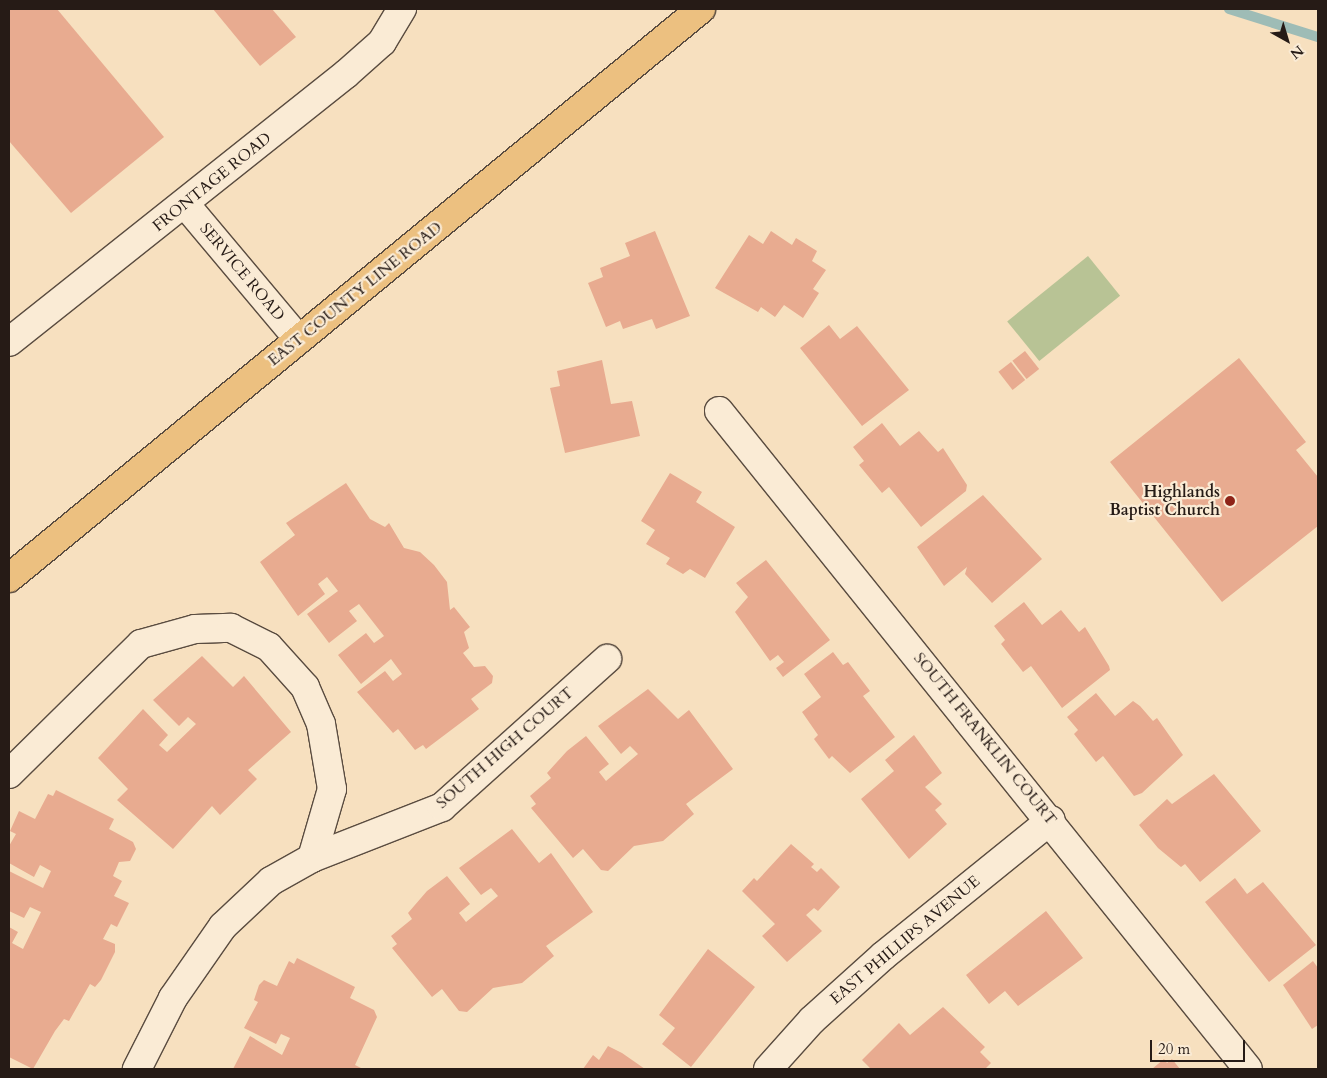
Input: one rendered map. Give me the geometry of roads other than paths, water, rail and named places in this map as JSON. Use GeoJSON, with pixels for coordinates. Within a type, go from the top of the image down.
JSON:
{"type":"FeatureCollection","features":[{"type":"Feature","properties":{"kind":"main road","name":"EAST COUNTY LINE ROAD"},"geometry":{"type":"LineString","coordinates":[[9,578],[700,9]]}},
{"type":"Feature","properties":{"kind":"street","name":"FRONTAGE ROAD"},"geometry":{"type":"LineString","coordinates":[[9,342],[185,204],[371,52],[402,9]]}},
{"type":"Feature","properties":{"kind":"street","name":"SERVICE ROAD"},"geometry":{"type":"LineString","coordinates":[[185,204],[299,340]]}},
{"type":"Feature","properties":{"kind":"street","name":"SOUTH FRANKLIN COURT"},"geometry":{"type":"LineString","coordinates":[[719,411],[1051,820],[1248,1069]]}},
{"type":"Feature","properties":{"kind":"street"},"geometry":{"type":"LineString","coordinates":[[9,774],[142,644],[195,628],[230,628],[268,648],[281,660],[305,687],[321,724],[332,789],[312,858]]}},
{"type":"Feature","properties":{"kind":"street","name":"SOUTH HIGH COURT"},"geometry":{"type":"LineString","coordinates":[[137,1069],[173,998],[223,926],[271,881],[312,858],[442,807],[607,659]]}},
{"type":"Feature","properties":{"kind":"street","name":"EAST PHILLIPS AVENUE"},"geometry":{"type":"LineString","coordinates":[[768,1069],[812,1020],[883,956],[1051,820]]}},
{"type":"Feature","properties":{"kind":"waterway"},"geometry":{"type":"LineString","coordinates":[[1229,9],[1318,37]]}},
{"type":"Feature","properties":{"kind":"place","name":"Highlands Baptist Church"},"geometry":{"type":"Point","coordinates":[1230,501]}}]}
